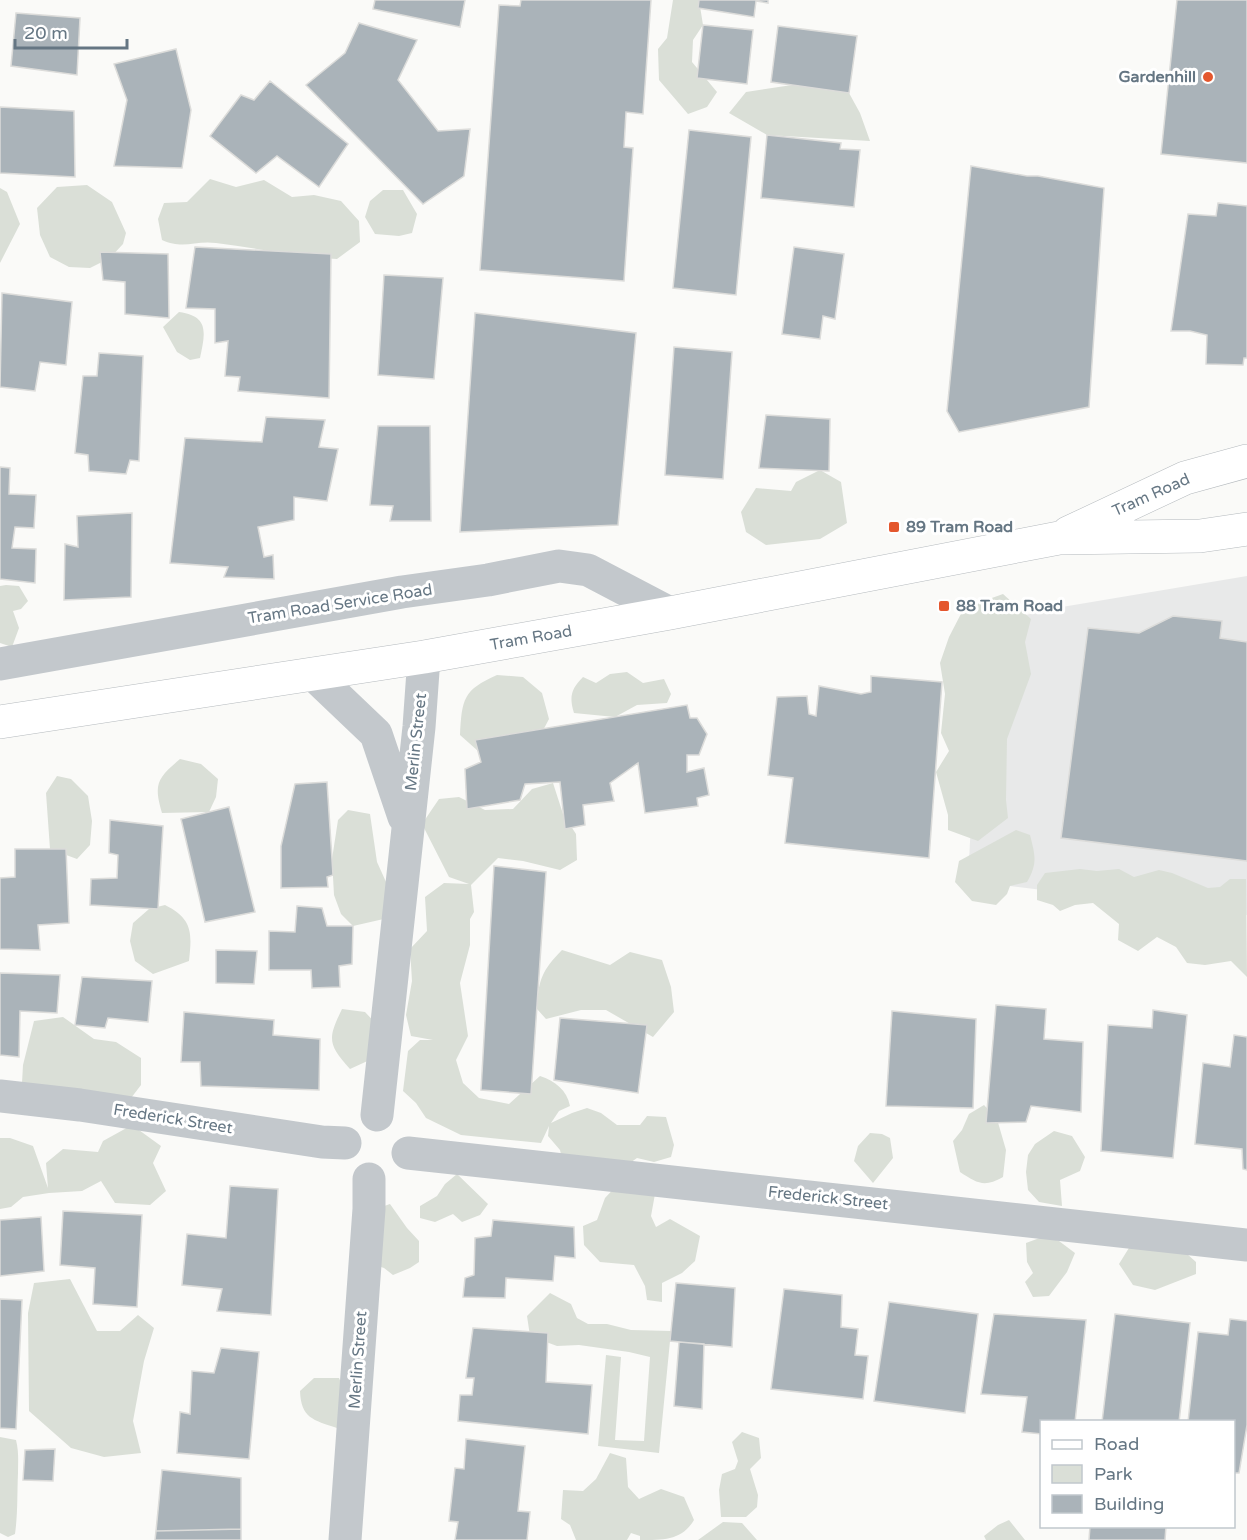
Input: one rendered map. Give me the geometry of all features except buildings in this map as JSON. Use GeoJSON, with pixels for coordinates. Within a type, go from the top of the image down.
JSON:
{"type":"FeatureCollection","features":[{"type":"Feature","properties":{"kind":"main road","name":"Tram Road"},"geometry":{"type":"LineString","coordinates":[[1059,538],[1185,478],[1247,461]]}},
{"type":"Feature","properties":{"kind":"main road","name":"Tram Road"},"geometry":{"type":"LineString","coordinates":[[0,722],[424,657],[670,613],[1059,538],[1200,536],[1247,529]]}},
{"type":"Feature","properties":{"kind":"street","name":"Tram Road Service Road"},"geometry":{"type":"LineString","coordinates":[[0,664],[559,566],[588,570],[670,613]]}},
{"type":"Feature","properties":{"kind":"street","name":"Merlin Street"},"geometry":{"type":"LineString","coordinates":[[377,1115],[419,728],[424,657]]}},
{"type":"Feature","properties":{"kind":"street","name":"Merlin Street"},"geometry":{"type":"LineString","coordinates":[[313,674],[376,734],[408,827]]}},
{"type":"Feature","properties":{"kind":"street","name":"Frederick Street"},"geometry":{"type":"LineString","coordinates":[[0,1096],[80,1105],[322,1142],[345,1143]]}},
{"type":"Feature","properties":{"kind":"street"},"geometry":{"type":"LineString","coordinates":[[377,1115],[394,1120],[405,1131],[408,1153],[402,1170],[391,1179],[369,1179],[354,1172],[346,1161],[345,1143],[350,1126],[360,1117],[377,1115]]}},
{"type":"Feature","properties":{"kind":"street","name":"Frederick Street"},"geometry":{"type":"LineString","coordinates":[[408,1153],[1247,1245]]}},
{"type":"Feature","properties":{"kind":"street","name":"Merlin Street"},"geometry":{"type":"LineString","coordinates":[[345,1540],[369,1179]]}},
{"type":"Feature","properties":{"kind":"shaded area"},"geometry":{"type":"Polygon","coordinates":[[[1247,576],[1247,915],[968,881],[981,626],[1050,609],[1247,576]]]}},
{"type":"Feature","properties":{"kind":"green space"},"geometry":{"type":"Polygon","coordinates":[[[673,0],[699,0],[703,25],[693,40],[692,62],[717,92],[707,107],[688,114],[659,80],[658,49],[667,38],[673,0]]]}},
{"type":"Feature","properties":{"kind":"green space"},"geometry":{"type":"Polygon","coordinates":[[[792,85],[849,93],[860,113],[870,141],[767,135],[729,113],[746,92],[792,85]]]}},
{"type":"Feature","properties":{"kind":"green space"},"geometry":{"type":"Polygon","coordinates":[[[210,179],[236,187],[264,180],[292,197],[314,195],[341,201],[359,221],[360,242],[337,259],[209,242],[183,245],[162,240],[158,219],[164,203],[187,202],[210,179]]]}},
{"type":"Feature","properties":{"kind":"green space"},"geometry":{"type":"Polygon","coordinates":[[[87,185],[112,202],[126,233],[123,244],[110,258],[90,268],[69,267],[50,257],[40,235],[37,208],[57,187],[87,185]]]}},
{"type":"Feature","properties":{"kind":"green space"},"geometry":{"type":"Polygon","coordinates":[[[0,188],[7,192],[20,224],[0,263],[0,188]]]}},
{"type":"Feature","properties":{"kind":"green space"},"geometry":{"type":"Polygon","coordinates":[[[383,190],[403,190],[417,214],[412,233],[399,236],[375,234],[365,217],[370,201],[383,190]]]}},
{"type":"Feature","properties":{"kind":"green space"},"geometry":{"type":"Polygon","coordinates":[[[179,312],[189,314],[201,322],[204,334],[200,358],[190,360],[177,352],[163,327],[179,312]]]}},
{"type":"Feature","properties":{"kind":"green space"},"geometry":{"type":"Polygon","coordinates":[[[820,470],[841,482],[847,523],[820,539],[766,545],[746,532],[741,512],[756,488],[791,491],[796,482],[820,470]]]}},
{"type":"Feature","properties":{"kind":"green space"},"geometry":{"type":"Polygon","coordinates":[[[0,586],[19,586],[28,601],[21,609],[13,611],[19,628],[12,647],[0,643],[0,586]]]}},
{"type":"Feature","properties":{"kind":"green space"},"geometry":{"type":"Polygon","coordinates":[[[1003,594],[1031,619],[1025,642],[1031,674],[1007,739],[1008,818],[978,841],[948,830],[948,815],[936,772],[949,751],[941,733],[945,694],[940,663],[949,637],[964,608],[1003,594]]]}},
{"type":"Feature","properties":{"kind":"green space"},"geometry":{"type":"Polygon","coordinates":[[[627,672],[643,683],[664,679],[671,694],[667,703],[637,705],[615,717],[574,713],[572,694],[583,677],[596,683],[610,674],[627,672]]]}},
{"type":"Feature","properties":{"kind":"green space"},"geometry":{"type":"Polygon","coordinates":[[[497,675],[523,677],[542,693],[549,719],[539,738],[478,751],[460,735],[464,704],[471,691],[497,675]]]}},
{"type":"Feature","properties":{"kind":"green space"},"geometry":{"type":"Polygon","coordinates":[[[180,759],[201,764],[218,779],[216,797],[209,812],[162,813],[158,795],[159,782],[180,759]]]}},
{"type":"Feature","properties":{"kind":"green space"},"geometry":{"type":"Polygon","coordinates":[[[57,776],[71,779],[88,796],[92,821],[90,845],[77,859],[50,849],[46,793],[57,776]]]}},
{"type":"Feature","properties":{"kind":"green space"},"geometry":{"type":"Polygon","coordinates":[[[553,783],[563,814],[576,834],[577,860],[560,870],[523,861],[498,858],[471,885],[474,912],[470,919],[470,945],[460,983],[468,1036],[456,1060],[463,1083],[479,1098],[509,1104],[540,1076],[555,1083],[566,1095],[570,1106],[559,1111],[551,1123],[587,1108],[601,1113],[617,1125],[640,1125],[647,1116],[666,1117],[674,1145],[671,1157],[654,1162],[637,1158],[610,1177],[566,1175],[560,1150],[548,1136],[549,1126],[541,1143],[461,1135],[426,1118],[416,1103],[403,1091],[408,1051],[420,1040],[433,1040],[411,1036],[406,1015],[412,981],[410,949],[427,931],[425,897],[444,883],[469,884],[449,877],[422,824],[439,799],[459,797],[485,810],[513,809],[532,789],[553,783]]]}},
{"type":"Feature","properties":{"kind":"green space"},"geometry":{"type":"Polygon","coordinates":[[[348,810],[370,814],[377,862],[391,893],[388,918],[353,926],[341,914],[334,895],[332,859],[338,820],[348,810]]]}},
{"type":"Feature","properties":{"kind":"green space"},"geometry":{"type":"Polygon","coordinates":[[[1016,830],[1030,835],[1033,848],[1034,864],[1027,882],[1010,886],[1007,894],[996,905],[972,901],[955,882],[959,861],[1016,830]]]}},
{"type":"Feature","properties":{"kind":"green space"},"geometry":{"type":"Polygon","coordinates":[[[1080,869],[1097,871],[1119,869],[1134,877],[1159,870],[1208,888],[1220,887],[1230,879],[1246,879],[1247,977],[1231,961],[1205,965],[1187,963],[1176,947],[1157,937],[1138,951],[1118,940],[1119,924],[1093,903],[1075,905],[1060,911],[1053,905],[1037,900],[1037,885],[1045,873],[1080,869]]]}},
{"type":"Feature","properties":{"kind":"green space"},"geometry":{"type":"Polygon","coordinates":[[[165,905],[181,916],[189,928],[189,961],[153,974],[135,961],[130,941],[133,923],[149,909],[165,905]]]}},
{"type":"Feature","properties":{"kind":"green space"},"geometry":{"type":"Polygon","coordinates":[[[562,950],[610,965],[630,952],[662,960],[671,987],[674,1012],[653,1037],[606,1010],[581,1010],[546,1019],[537,1009],[540,983],[550,964],[562,950]]]}},
{"type":"Feature","properties":{"kind":"green space"},"geometry":{"type":"Polygon","coordinates":[[[342,1009],[365,1012],[382,1030],[374,1058],[350,1069],[337,1053],[332,1040],[334,1027],[342,1009]]]}},
{"type":"Feature","properties":{"kind":"green space"},"geometry":{"type":"Polygon","coordinates":[[[63,1017],[94,1039],[116,1042],[141,1058],[141,1085],[128,1102],[22,1083],[23,1065],[34,1021],[63,1017]]]}},
{"type":"Feature","properties":{"kind":"green space"},"geometry":{"type":"Polygon","coordinates":[[[984,1105],[997,1119],[1006,1150],[1003,1177],[981,1183],[960,1172],[953,1141],[962,1130],[969,1114],[984,1105]]]}},
{"type":"Feature","properties":{"kind":"green space"},"geometry":{"type":"Polygon","coordinates":[[[132,1125],[161,1146],[153,1163],[166,1191],[150,1205],[115,1203],[101,1181],[82,1191],[23,1197],[11,1207],[0,1209],[0,1138],[10,1138],[33,1146],[48,1188],[46,1163],[63,1149],[98,1152],[103,1141],[132,1125]]]}},
{"type":"Feature","properties":{"kind":"green space"},"geometry":{"type":"Polygon","coordinates":[[[1054,1131],[1072,1136],[1085,1157],[1080,1171],[1060,1180],[1062,1206],[1039,1202],[1028,1190],[1026,1172],[1028,1155],[1035,1144],[1054,1131]]]}},
{"type":"Feature","properties":{"kind":"green space"},"geometry":{"type":"Polygon","coordinates":[[[870,1133],[882,1134],[890,1138],[893,1158],[873,1183],[854,1161],[858,1146],[870,1133]]]}},
{"type":"Feature","properties":{"kind":"green space"},"geometry":{"type":"Polygon","coordinates":[[[457,1174],[488,1204],[480,1215],[462,1222],[453,1214],[435,1222],[420,1218],[420,1206],[437,1196],[445,1184],[457,1174]]]}},
{"type":"Feature","properties":{"kind":"green space"},"geometry":{"type":"Polygon","coordinates":[[[622,1180],[655,1194],[651,1216],[656,1227],[670,1219],[700,1236],[695,1261],[682,1273],[662,1283],[662,1302],[647,1300],[645,1286],[634,1265],[600,1262],[584,1245],[583,1226],[597,1220],[605,1198],[622,1180]]]}},
{"type":"Feature","properties":{"kind":"green space"},"geometry":{"type":"Polygon","coordinates":[[[390,1204],[419,1241],[419,1262],[393,1275],[384,1268],[362,1261],[364,1213],[390,1204]]]}},
{"type":"Feature","properties":{"kind":"green space"},"geometry":{"type":"Polygon","coordinates":[[[1045,1236],[1059,1241],[1075,1253],[1067,1272],[1049,1296],[1033,1297],[1025,1282],[1033,1273],[1027,1262],[1026,1243],[1045,1236]]]}},
{"type":"Feature","properties":{"kind":"green space"},"geometry":{"type":"Polygon","coordinates":[[[1132,1243],[1177,1245],[1196,1262],[1196,1274],[1155,1290],[1133,1285],[1119,1264],[1132,1243]]]}},
{"type":"Feature","properties":{"kind":"green space"},"geometry":{"type":"Polygon","coordinates":[[[70,1279],[97,1331],[120,1331],[138,1315],[154,1328],[144,1361],[133,1421],[141,1453],[104,1457],[71,1448],[29,1411],[28,1313],[34,1283],[70,1279]]]}},
{"type":"Feature","properties":{"kind":"green space"},"geometry":{"type":"Polygon","coordinates":[[[550,1293],[571,1304],[577,1318],[588,1324],[607,1324],[631,1330],[671,1331],[659,1453],[598,1446],[606,1355],[621,1357],[615,1440],[644,1441],[650,1357],[579,1345],[557,1346],[530,1336],[527,1316],[550,1293]]]}},
{"type":"Feature","properties":{"kind":"green space"},"geometry":{"type":"Polygon","coordinates":[[[314,1378],[339,1378],[351,1405],[337,1428],[310,1417],[303,1407],[300,1391],[314,1378]]]}},
{"type":"Feature","properties":{"kind":"green space"},"geometry":{"type":"Polygon","coordinates":[[[742,1432],[759,1438],[761,1458],[750,1469],[758,1495],[757,1507],[746,1517],[721,1517],[719,1490],[722,1474],[735,1469],[738,1461],[732,1442],[742,1432]]]}},
{"type":"Feature","properties":{"kind":"green space"},"geometry":{"type":"Polygon","coordinates":[[[0,1437],[16,1440],[18,1453],[16,1526],[15,1534],[8,1537],[0,1533],[0,1437]]]}},
{"type":"Feature","properties":{"kind":"green space"},"geometry":{"type":"Polygon","coordinates":[[[610,1453],[626,1458],[628,1487],[639,1499],[661,1489],[684,1497],[694,1520],[684,1532],[665,1539],[640,1540],[640,1536],[631,1533],[627,1540],[576,1540],[570,1525],[561,1519],[563,1490],[583,1491],[596,1479],[610,1453]]]}},
{"type":"Feature","properties":{"kind":"green space"},"geometry":{"type":"Polygon","coordinates":[[[1009,1520],[1025,1540],[986,1540],[984,1536],[1009,1520]]]}},
{"type":"Feature","properties":{"kind":"green space"},"geometry":{"type":"Polygon","coordinates":[[[723,1522],[742,1523],[757,1540],[698,1540],[723,1522]]]}},
{"type":"Feature","properties":{"kind":"place","name":"Gardenhill"},"geometry":{"type":"Point","coordinates":[1208,77]}},
{"type":"Feature","properties":{"kind":"place","name":"89 Tram Road"},"geometry":{"type":"Point","coordinates":[894,527]}},
{"type":"Feature","properties":{"kind":"place","name":"88 Tram Road"},"geometry":{"type":"Point","coordinates":[944,606]}}]}
